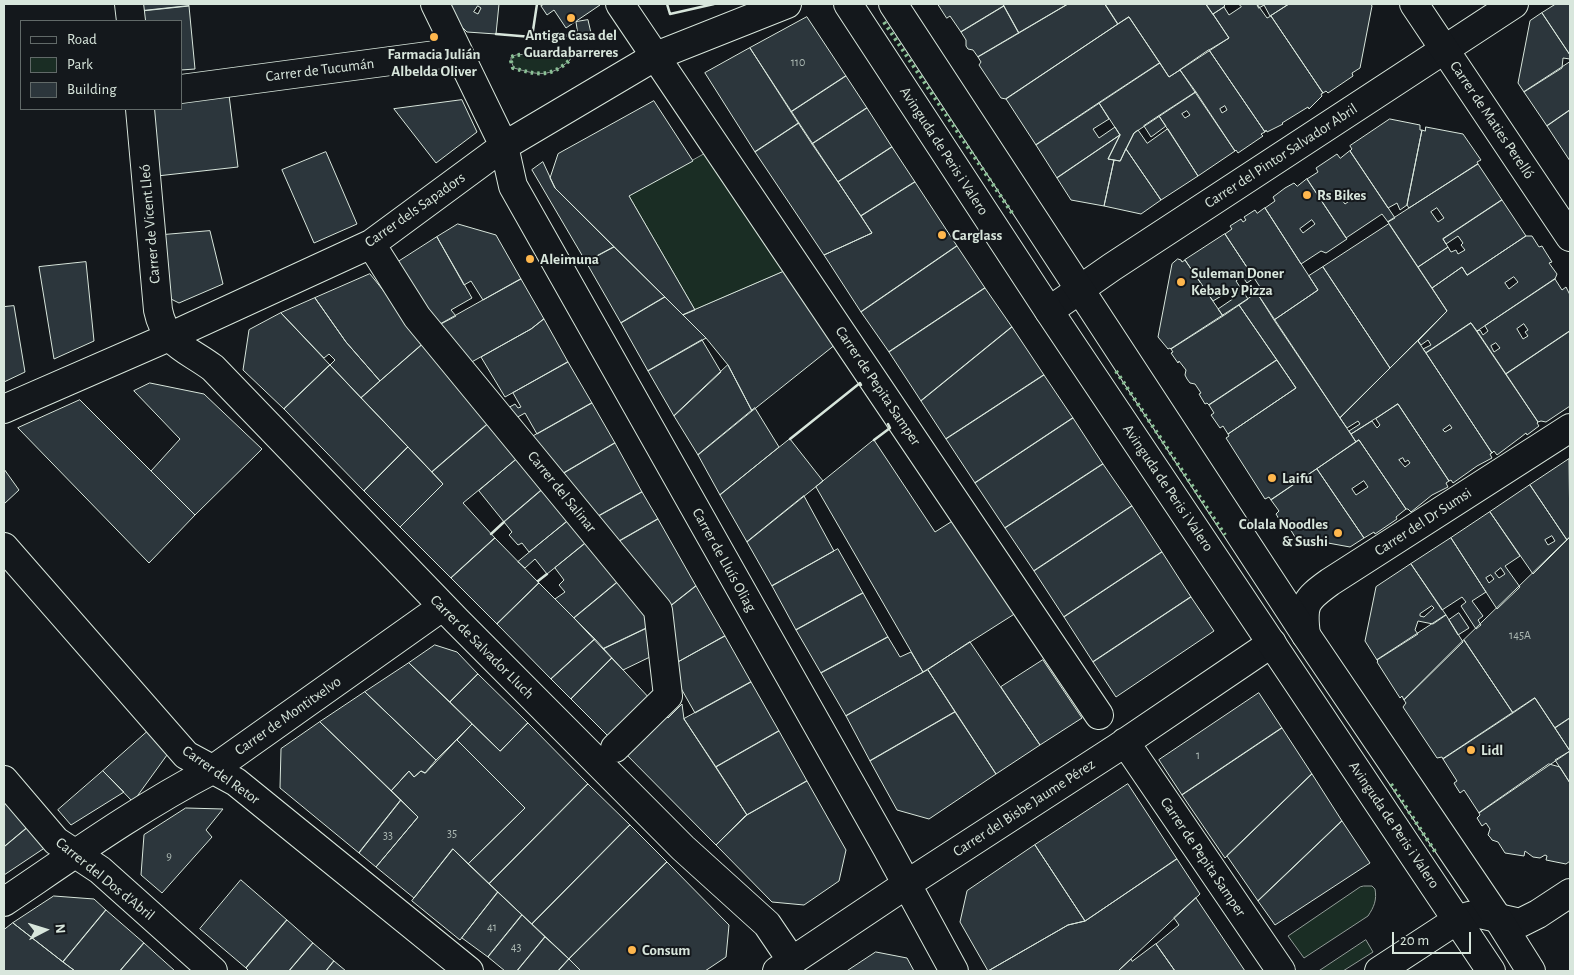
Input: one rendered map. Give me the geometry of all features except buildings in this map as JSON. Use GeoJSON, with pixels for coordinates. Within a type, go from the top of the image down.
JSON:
{"type":"FeatureCollection","features":[{"type":"Feature","properties":{"kind":"street"},"geometry":{"type":"LineString","coordinates":[[129,4],[131,20]]}},
{"type":"Feature","properties":{"kind":"street","name":"Carrer de Lluís Oliag"},"geometry":{"type":"LineString","coordinates":[[435,4],[504,146],[515,189],[907,884],[954,971]]}},
{"type":"Feature","properties":{"kind":"street","name":"Carrer de Pepita Samper"},"geometry":{"type":"LineString","coordinates":[[620,4],[1100,715]]}},
{"type":"Feature","properties":{"kind":"street","name":"Carrer dels Sapadors"},"geometry":{"type":"LineString","coordinates":[[4,409],[169,337],[371,244],[504,146],[656,56],[788,4]]}},
{"type":"Feature","properties":{"kind":"street","name":"Avinguda de Peris i Valero"},"geometry":{"type":"LineString","coordinates":[[848,4],[1049,311],[1491,971]]}},
{"type":"Feature","properties":{"kind":"street"},"geometry":{"type":"LineString","coordinates":[[893,4],[1081,288],[1306,635],[1497,917],[1524,962],[1495,971]]}},
{"type":"Feature","properties":{"kind":"street","name":"Carrer de Maties Perelló"},"geometry":{"type":"LineString","coordinates":[[1414,4],[1570,237]]}},
{"type":"Feature","properties":{"kind":"street","name":"Carrer del Pintor Salvador Abril"},"geometry":{"type":"LineString","coordinates":[[1049,311],[1081,288],[1514,4]]}},
{"type":"Feature","properties":{"kind":"street","name":"Carrer de Tucumán"},"geometry":{"type":"LineString","coordinates":[[182,89],[458,52]]}},
{"type":"Feature","properties":{"kind":"street","name":"Carrer de Vicent Lleó"},"geometry":{"type":"LineString","coordinates":[[140,110],[158,310],[160,321],[169,337]]}},
{"type":"Feature","properties":{"kind":"street","name":"Carrer del Salinar"},"geometry":{"type":"LineString","coordinates":[[371,244],[417,317],[658,610],[668,696],[615,748]]}},
{"type":"Feature","properties":{"kind":"street","name":"Carrer de Salvador Lluch"},"geometry":{"type":"LineString","coordinates":[[169,337],[213,368],[442,607],[683,848],[767,924],[784,966]]}},
{"type":"Feature","properties":{"kind":"street","name":"Carrer del Dr Sumsi"},"geometry":{"type":"LineString","coordinates":[[1306,635],[1304,617],[1306,604],[1311,596],[1570,428]]}},
{"type":"Feature","properties":{"kind":"street","name":"Carrer del Retor"},"geometry":{"type":"LineString","coordinates":[[4,548],[186,755],[236,782],[469,971]]}},
{"type":"Feature","properties":{"kind":"street","name":"Carrer de Montitxelvo"},"geometry":{"type":"LineString","coordinates":[[4,902],[76,853],[187,783],[212,770],[442,607]]}},
{"type":"Feature","properties":{"kind":"street","name":"Carrer del Bisbe Jaume Pérez"},"geometry":{"type":"LineString","coordinates":[[784,966],[1272,643]]}},
{"type":"Feature","properties":{"kind":"street","name":"Carrer de Pepita Samper"},"geometry":{"type":"LineString","coordinates":[[1125,742],[1281,971]]}},
{"type":"Feature","properties":{"kind":"street","name":"Carrer del Dos d'Abril"},"geometry":{"type":"LineString","coordinates":[[4,780],[56,841],[100,870],[213,971]]}},
{"type":"Feature","properties":{"kind":"street"},"geometry":{"type":"LineString","coordinates":[[1379,971],[1457,920],[1480,914],[1520,923],[1538,914],[1570,893]]}},
{"type":"Feature","properties":{"kind":"green space"},"geometry":{"type":"Polygon","coordinates":[[[565,52],[571,56],[570,60],[556,70],[544,73],[514,68],[511,61],[511,57],[516,55],[565,52]]]}},
{"type":"Feature","properties":{"kind":"green space"},"geometry":{"type":"Polygon","coordinates":[[[708,152],[785,271],[695,310],[629,196],[708,152]]]}},
{"type":"Feature","properties":{"kind":"green space"},"geometry":{"type":"Polygon","coordinates":[[[1364,886],[1372,886],[1375,889],[1376,897],[1368,916],[1304,958],[1288,936],[1364,886]]]}},
{"type":"Feature","properties":{"kind":"green space"},"geometry":{"type":"Polygon","coordinates":[[[1366,940],[1373,952],[1343,971],[1319,971],[1366,940]]]}},
{"type":"Feature","properties":{"kind":"hedge"},"geometry":{"type":"LineString","coordinates":[[884,22],[1012,213]]}},
{"type":"Feature","properties":{"kind":"hedge"},"geometry":{"type":"LineString","coordinates":[[565,52],[571,56],[570,60],[563,66],[550,72],[537,73],[513,68],[511,61],[511,57],[516,55],[565,52]]}},
{"type":"Feature","properties":{"kind":"hedge"},"geometry":{"type":"LineString","coordinates":[[1116,371],[1225,535]]}},
{"type":"Feature","properties":{"kind":"hedge"},"geometry":{"type":"LineString","coordinates":[[1391,784],[1436,853]]}},
{"type":"Feature","properties":{"kind":"wall"},"geometry":{"type":"LineString","coordinates":[[496,34],[532,37],[537,4]]}},
{"type":"Feature","properties":{"kind":"wall"},"geometry":{"type":"LineString","coordinates":[[667,4],[670,14],[714,4]]}},
{"type":"Feature","properties":{"kind":"wall"},"geometry":{"type":"LineString","coordinates":[[532,37],[578,35]]}},
{"type":"Feature","properties":{"kind":"wall"},"geometry":{"type":"LineString","coordinates":[[790,439],[860,383],[861,385]]}},
{"type":"Feature","properties":{"kind":"wall"},"geometry":{"type":"LineString","coordinates":[[874,440],[890,428],[888,424]]}},
{"type":"Feature","properties":{"kind":"wall"},"geometry":{"type":"LineString","coordinates":[[491,534],[504,522]]}},
{"type":"Feature","properties":{"kind":"wall"},"geometry":{"type":"LineString","coordinates":[[538,581],[547,574]]}},
{"type":"Feature","properties":{"kind":"place","name":"Antiga Casa del Guardabarreres"},"geometry":{"type":"Point","coordinates":[571,18]}},
{"type":"Feature","properties":{"kind":"place","name":"Farmacia Julián Albelda Oliver"},"geometry":{"type":"Point","coordinates":[434,37]}},
{"type":"Feature","properties":{"kind":"place","name":"Rs Bikes"},"geometry":{"type":"Point","coordinates":[1307,195]}},
{"type":"Feature","properties":{"kind":"place","name":"Carglass"},"geometry":{"type":"Point","coordinates":[942,235]}},
{"type":"Feature","properties":{"kind":"place","name":"Aleimuna"},"geometry":{"type":"Point","coordinates":[530,259]}},
{"type":"Feature","properties":{"kind":"place","name":"Suleman Doner Kebab y Pizza"},"geometry":{"type":"Point","coordinates":[1181,282]}},
{"type":"Feature","properties":{"kind":"place","name":"Laifu"},"geometry":{"type":"Point","coordinates":[1272,478]}},
{"type":"Feature","properties":{"kind":"place","name":"Colala Noodles & Sushi"},"geometry":{"type":"Point","coordinates":[1338,533]}},
{"type":"Feature","properties":{"kind":"place","name":"Lidl"},"geometry":{"type":"Point","coordinates":[1471,750]}},
{"type":"Feature","properties":{"kind":"place","name":"Consum"},"geometry":{"type":"Point","coordinates":[632,950]}}]}
